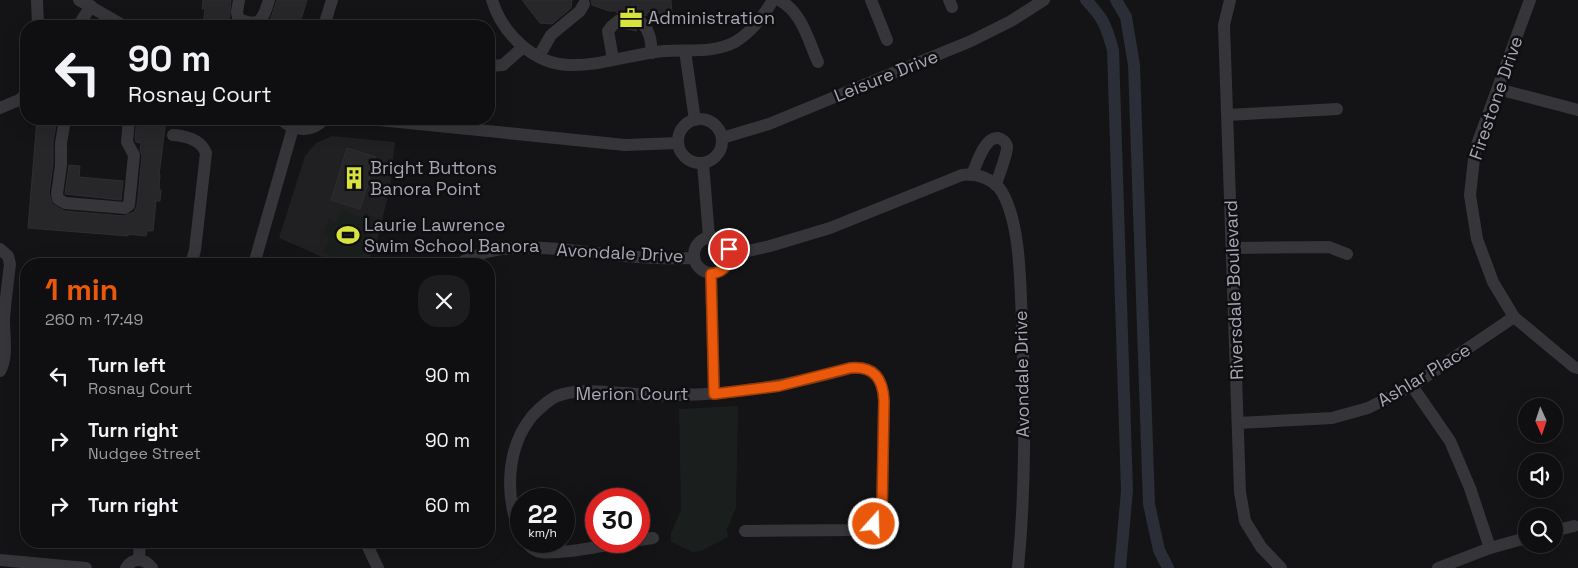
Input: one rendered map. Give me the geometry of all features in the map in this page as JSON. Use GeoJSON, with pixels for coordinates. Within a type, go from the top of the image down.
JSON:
{"type":"FeatureCollection","features":[{"type":"Feature","properties":{"kind":"street"},"geometry":{"type":"LineString","coordinates":[[37,0],[38,20]]}},
{"type":"Feature","properties":{"kind":"street"},"geometry":{"type":"LineString","coordinates":[[79,0],[114,20]]}},
{"type":"Feature","properties":{"kind":"street"},"geometry":{"type":"LineString","coordinates":[[239,0],[238,18],[244,20]]}},
{"type":"Feature","properties":{"kind":"street"},"geometry":{"type":"LineString","coordinates":[[261,20],[269,0]]}},
{"type":"Feature","properties":{"kind":"street"},"geometry":{"type":"LineString","coordinates":[[326,20],[332,0]]}},
{"type":"Feature","properties":{"kind":"street"},"geometry":{"type":"LineString","coordinates":[[492,0],[503,25],[523,47],[549,61],[568,65],[593,63],[652,52],[714,50],[734,42],[753,29],[773,0]]}},
{"type":"Feature","properties":{"kind":"street"},"geometry":{"type":"LineString","coordinates":[[780,0],[798,15],[818,62]]}},
{"type":"Feature","properties":{"kind":"street"},"geometry":{"type":"LineString","coordinates":[[871,0],[887,40]]}},
{"type":"Feature","properties":{"kind":"street","name":"Leisure Drive"},"geometry":{"type":"LineString","coordinates":[[722,138],[769,124],[971,41],[1011,21],[1044,0]]}},
{"type":"Feature","properties":{"kind":"street","name":"Riversdale Boulevard"},"geometry":{"type":"LineString","coordinates":[[1230,0],[1224,25],[1240,492],[1245,521],[1261,547],[1281,568]]}},
{"type":"Feature","properties":{"kind":"street","name":"Firestone Drive"},"geometry":{"type":"LineString","coordinates":[[1530,0],[1475,150],[1470,195],[1478,239],[1493,282],[1514,317],[1578,368]]}},
{"type":"Feature","properties":{"kind":"street"},"geometry":{"type":"LineString","coordinates":[[539,56],[551,35],[580,11],[584,4]]}},
{"type":"Feature","properties":{"kind":"street"},"geometry":{"type":"LineString","coordinates":[[82,20],[91,6]]}},
{"type":"Feature","properties":{"kind":"street"},"geometry":{"type":"LineString","coordinates":[[613,59],[608,31],[618,21]]}},
{"type":"Feature","properties":{"kind":"street"},"geometry":{"type":"LineString","coordinates":[[642,23],[647,28],[651,38],[652,52]]}},
{"type":"Feature","properties":{"kind":"street"},"geometry":{"type":"LineString","coordinates":[[495,66],[502,65],[523,47]]}},
{"type":"Feature","properties":{"kind":"street"},"geometry":{"type":"LineString","coordinates":[[685,51],[695,120]]}},
{"type":"Feature","properties":{"kind":"street"},"geometry":{"type":"LineString","coordinates":[[1498,89],[1578,110]]}},
{"type":"Feature","properties":{"kind":"street"},"geometry":{"type":"LineString","coordinates":[[0,108],[20,100]]}},
{"type":"Feature","properties":{"kind":"street"},"geometry":{"type":"LineString","coordinates":[[1228,115],[1337,109]]}},
{"type":"Feature","properties":{"kind":"street"},"geometry":{"type":"LineString","coordinates":[[695,120],[709,121],[720,131],[722,138],[718,154],[703,163],[690,160],[684,156],[678,143],[682,128],[695,120]]}},
{"type":"Feature","properties":{"kind":"street"},"geometry":{"type":"LineString","coordinates":[[64,125],[61,140],[58,199],[65,203],[125,208],[130,203],[134,161],[133,151],[127,142],[128,125]]}},
{"type":"Feature","properties":{"kind":"street"},"geometry":{"type":"LineString","coordinates":[[290,125],[294,128],[308,129],[316,125]]}},
{"type":"Feature","properties":{"kind":"street"},"geometry":{"type":"LineString","coordinates":[[427,125],[625,145],[678,143]]}},
{"type":"Feature","properties":{"kind":"street"},"geometry":{"type":"LineString","coordinates":[[256,258],[294,128]]}},
{"type":"Feature","properties":{"kind":"street"},"geometry":{"type":"LineString","coordinates":[[173,135],[196,140],[206,153],[193,258]]}},
{"type":"Feature","properties":{"kind":"street"},"geometry":{"type":"LineString","coordinates":[[730,254],[801,238],[958,176],[972,175],[987,179],[996,185],[1007,147],[1005,142],[995,138],[989,141],[972,175]]}},
{"type":"Feature","properties":{"kind":"street"},"geometry":{"type":"LineString","coordinates":[[980,156],[1002,164]]}},
{"type":"Feature","properties":{"kind":"street"},"geometry":{"type":"LineString","coordinates":[[703,163],[709,237]]}},
{"type":"Feature","properties":{"kind":"street","name":"Avondale Drive"},"geometry":{"type":"LineString","coordinates":[[996,185],[1002,193],[1012,225],[1018,250],[1020,277],[1024,390],[1024,463],[1018,568]]}},
{"type":"Feature","properties":{"kind":"street"},"geometry":{"type":"LineString","coordinates":[[709,237],[721,240],[729,249],[730,254],[730,260],[725,268],[711,274],[701,270],[695,263],[694,258],[694,252],[699,242],[709,237]]}},
{"type":"Feature","properties":{"kind":"street","name":"Avondale Drive"},"geometry":{"type":"LineString","coordinates":[[471,258],[481,253],[503,248],[528,247],[647,258],[694,258]]}},
{"type":"Feature","properties":{"kind":"street"},"geometry":{"type":"LineString","coordinates":[[1232,248],[1329,247],[1347,254]]}},
{"type":"Feature","properties":{"kind":"street"},"geometry":{"type":"LineString","coordinates":[[0,249],[8,256],[10,264],[4,318],[3,358],[0,372]]}},
{"type":"Feature","properties":{"kind":"street"},"geometry":{"type":"LineString","coordinates":[[711,274],[714,394]]}},
{"type":"Feature","properties":{"kind":"street","name":"Ashlar Place"},"geometry":{"type":"LineString","coordinates":[[1238,424],[1332,418],[1368,408],[1412,386],[1514,317]]}},
{"type":"Feature","properties":{"kind":"street","name":"Merion Court"},"geometry":{"type":"LineString","coordinates":[[511,488],[512,461],[526,423],[540,407],[555,397],[575,391],[646,395],[714,394],[779,386],[850,368],[861,367],[870,370],[877,376],[884,391],[882,509],[880,517],[874,524],[865,529],[855,530],[745,530]]}},
{"type":"Feature","properties":{"kind":"street"},"geometry":{"type":"LineString","coordinates":[[1412,386],[1450,441],[1470,488],[1490,548]]}},
{"type":"Feature","properties":{"kind":"street"},"geometry":{"type":"LineString","coordinates":[[1563,529],[1574,526]]}},
{"type":"Feature","properties":{"kind":"street"},"geometry":{"type":"LineString","coordinates":[[1438,568],[1490,548],[1518,540]]}},
{"type":"Feature","properties":{"kind":"street"},"geometry":{"type":"LineString","coordinates":[[128,565],[136,548]]}},
{"type":"Feature","properties":{"kind":"street"},"geometry":{"type":"LineString","coordinates":[[368,548],[378,568]]}},
{"type":"Feature","properties":{"kind":"street"},"geometry":{"type":"LineString","coordinates":[[0,560],[86,568]]}},
{"type":"Feature","properties":{"kind":"street"},"geometry":{"type":"LineString","coordinates":[[128,565],[148,563],[152,568]]}},
{"type":"Feature","properties":{"kind":"street"},"geometry":{"type":"LineString","coordinates":[[0,566],[17,568]]}},
{"type":"Feature","properties":{"kind":"shaded area"},"geometry":{"type":"Polygon","coordinates":[[[332,136],[395,142],[390,188],[376,244],[370,258],[324,258],[279,238],[305,156],[316,143],[332,136]]]}},
{"type":"Feature","properties":{"kind":"shaded area","name":"Laurie Lawrence Swim School Banora"},"geometry":{"type":"Polygon","coordinates":[[[342,209],[362,218],[365,213],[378,219],[361,258],[337,258],[323,252],[329,237],[323,234],[329,219],[336,222],[342,209]]]}},
{"type":"Feature","properties":{"kind":"shaded area"},"geometry":{"type":"Polygon","coordinates":[[[738,406],[736,508],[727,529],[728,537],[701,551],[693,552],[671,542],[671,533],[681,510],[679,409],[738,406]]]}},
{"type":"Feature","properties":{"kind":"building"},"geometry":{"type":"Polygon","coordinates":[[[203,0],[231,0],[229,20],[204,20],[205,9],[202,9],[203,0]]]}},
{"type":"Feature","properties":{"kind":"building"},"geometry":{"type":"Polygon","coordinates":[[[277,0],[307,0],[301,20],[270,20],[277,0]]]}},
{"type":"Feature","properties":{"kind":"building"},"geometry":{"type":"Polygon","coordinates":[[[522,0],[572,0],[571,8],[552,24],[540,23],[522,0]]]}},
{"type":"Feature","properties":{"kind":"building","name":"Administration"},"geometry":{"type":"Polygon","coordinates":[[[591,0],[671,0],[672,15],[648,12],[646,16],[640,15],[635,20],[634,25],[637,31],[622,28],[626,23],[624,15],[592,5],[591,0]]]}},
{"type":"Feature","properties":{"kind":"building"},"geometry":{"type":"Polygon","coordinates":[[[37,125],[56,125],[49,193],[52,204],[64,211],[124,216],[134,212],[137,206],[142,156],[140,150],[141,143],[135,140],[136,127],[142,127],[142,125],[165,125],[159,175],[160,201],[156,201],[153,231],[147,231],[146,236],[128,234],[128,236],[28,228],[37,125]]]}},
{"type":"Feature","properties":{"kind":"building","name":"Bright Buttons Banora Point"},"geometry":{"type":"Polygon","coordinates":[[[347,148],[376,157],[360,209],[331,200],[347,148]]]}},
{"type":"Feature","properties":{"kind":"building"},"geometry":{"type":"Polygon","coordinates":[[[69,165],[80,166],[79,177],[123,181],[121,200],[65,194],[69,165]]]}},
{"type":"Feature","properties":{"kind":"waterway"},"geometry":{"type":"LineString","coordinates":[[1086,0],[1103,22],[1113,50],[1127,491],[1120,568]]}},
{"type":"Feature","properties":{"kind":"waterway"},"geometry":{"type":"LineString","coordinates":[[1116,0],[1126,17],[1134,65],[1149,504],[1159,550],[1168,568]]}},
{"type":"Feature","properties":{"kind":"tunnel"},"geometry":{"type":"LineString","coordinates":[[618,21],[630,19],[642,23]]}},
{"type":"Feature","properties":{"kind":"place","name":"Administration"},"geometry":{"type":"Point","coordinates":[631,18]}},
{"type":"Feature","properties":{"kind":"place","name":"Bright Buttons Banora Point"},"geometry":{"type":"Point","coordinates":[354,178]}},
{"type":"Feature","properties":{"kind":"place","name":"Laurie Lawrence Swim School Banora"},"geometry":{"type":"Point","coordinates":[348,235]}},
{"type":"Feature","properties":{"kind":"route"},"geometry":{"type":"LineString","coordinates":[[729,249],[730,260],[728,264],[721,271],[711,274],[714,394],[779,386],[850,368],[861,367],[870,370],[877,376],[884,391],[882,509],[880,517],[874,524]]}}]}
